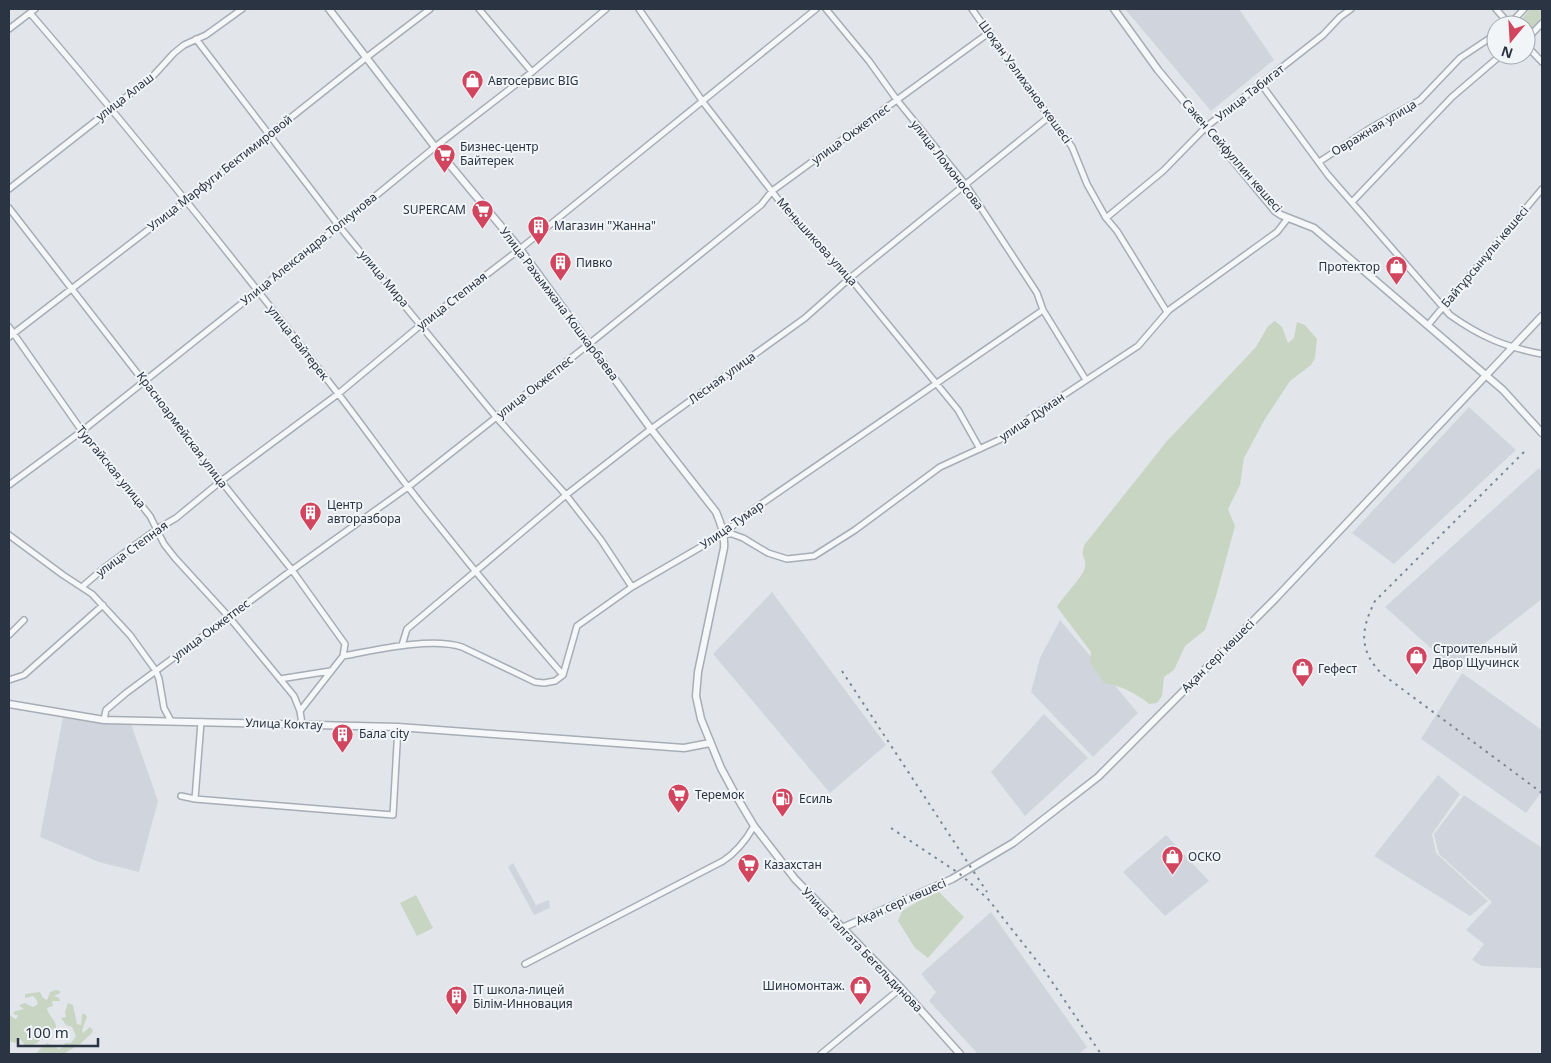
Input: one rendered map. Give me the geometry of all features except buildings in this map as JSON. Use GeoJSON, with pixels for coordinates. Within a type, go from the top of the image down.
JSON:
{"type":"FeatureCollection","features":[{"type":"Feature","properties":{"kind":"street","name":"улица Алаш"},"geometry":{"type":"LineString","coordinates":[[9,189],[153,76],[174,53],[206,35],[242,9]]}},
{"type":"Feature","properties":{"kind":"street","name":"Улица Рахымжана Кошкарбаева"},"geometry":{"type":"LineString","coordinates":[[329,9],[435,147],[520,249],[651,429],[716,512],[723,534]]}},
{"type":"Feature","properties":{"kind":"street","name":"Улица Марфуги Бектимировой"},"geometry":{"type":"LineString","coordinates":[[11,335],[187,200],[366,57],[430,9]]}},
{"type":"Feature","properties":{"kind":"street"},"geometry":{"type":"LineString","coordinates":[[479,9],[532,72]]}},
{"type":"Feature","properties":{"kind":"street","name":"Улица Александра Толкунова"},"geometry":{"type":"LineString","coordinates":[[9,485],[82,430],[339,226],[435,147],[532,72],[606,9]]}},
{"type":"Feature","properties":{"kind":"street","name":"Меньшикова улица"},"geometry":{"type":"LineString","coordinates":[[639,9],[703,102],[772,192],[794,220],[850,278],[937,384],[958,410],[980,449]]}},
{"type":"Feature","properties":{"kind":"street","name":"улица Степная"},"geometry":{"type":"LineString","coordinates":[[83,586],[104,568],[157,529],[176,518],[221,481],[338,394],[422,324],[520,249],[816,9]]}},
{"type":"Feature","properties":{"kind":"street","name":"улица Ломоносова"},"geometry":{"type":"LineString","coordinates":[[826,9],[966,185],[1037,293],[1043,310],[1086,380]]}},
{"type":"Feature","properties":{"kind":"street","name":"Шоқан Уәлиханов көшесі"},"geometry":{"type":"LineString","coordinates":[[972,9],[990,32],[1037,102],[1050,116],[1072,147],[1087,184],[1106,218],[1117,231],[1167,312]]}},
{"type":"Feature","properties":{"kind":"street","name":"Сәкен Сейфуллин көшесі"},"geometry":{"type":"LineString","coordinates":[[1114,9],[1158,70],[1276,211],[1314,228],[1503,390],[1542,433]]}},
{"type":"Feature","properties":{"kind":"street","name":"Улица Табигат"},"geometry":{"type":"LineString","coordinates":[[1106,218],[1163,171],[1206,127],[1323,36],[1350,9]]}},
{"type":"Feature","properties":{"kind":"street"},"geometry":{"type":"LineString","coordinates":[[9,29],[32,11]]}},
{"type":"Feature","properties":{"kind":"street","name":"улица Байтерек"},"geometry":{"type":"LineString","coordinates":[[32,11],[187,200],[408,487],[476,572],[563,675]]}},
{"type":"Feature","properties":{"kind":"street","name":"улица Окжетпес"},"geometry":{"type":"LineString","coordinates":[[104,720],[106,710],[110,706],[292,570],[408,487],[761,205],[772,192],[990,32]]}},
{"type":"Feature","properties":{"kind":"street"},"geometry":{"type":"LineString","coordinates":[[202,46],[206,35]]}},
{"type":"Feature","properties":{"kind":"street","name":"улица Мира"},"geometry":{"type":"LineString","coordinates":[[196,39],[339,226],[422,324],[496,417],[566,495],[601,540],[632,587]]}},
{"type":"Feature","properties":{"kind":"street","name":"Овражная улица"},"geometry":{"type":"LineString","coordinates":[[1319,162],[1369,129],[1420,100],[1460,58],[1486,41]]}},
{"type":"Feature","properties":{"kind":"street","name":"Овражная улица"},"geometry":{"type":"LineString","coordinates":[[1352,202],[1452,97],[1489,65]]}},
{"type":"Feature","properties":{"kind":"street"},"geometry":{"type":"LineString","coordinates":[[1261,84],[1319,162],[1450,315],[1472,330],[1513,348],[1542,354]]}},
{"type":"Feature","properties":{"kind":"street","name":"Лесная улица"},"geometry":{"type":"LineString","coordinates":[[402,645],[407,629],[566,495],[651,429],[805,318],[850,278],[1050,116]]}},
{"type":"Feature","properties":{"kind":"street","name":"Байтұрсынұлы көшесі"},"geometry":{"type":"LineString","coordinates":[[1428,325],[1542,189]]}},
{"type":"Feature","properties":{"kind":"street","name":"Красноармейская улица"},"geometry":{"type":"LineString","coordinates":[[9,208],[292,570],[345,644],[343,656]]}},
{"type":"Feature","properties":{"kind":"street","name":"улица Думан"},"geometry":{"type":"LineString","coordinates":[[723,534],[732,534],[743,538],[768,553],[787,559],[814,556],[855,530],[940,467],[1001,439],[1038,412],[1138,346],[1167,312],[1277,232],[1288,218]]}},
{"type":"Feature","properties":{"kind":"street","name":"Улица Тумар"},"geometry":{"type":"LineString","coordinates":[[563,675],[577,626],[632,587],[723,534],[751,511],[1043,310]]}},
{"type":"Feature","properties":{"kind":"street","name":"Ақан сері көшесі"},"geometry":{"type":"LineString","coordinates":[[842,928],[952,878],[1013,843],[1091,782],[1275,599],[1542,316]]}},
{"type":"Feature","properties":{"kind":"street","name":"Тургайская улица"},"geometry":{"type":"LineString","coordinates":[[9,327],[11,335],[82,430],[150,516],[164,544],[229,617],[294,696],[300,711],[302,724]]}},
{"type":"Feature","properties":{"kind":"street","name":"Улица Талгата Бегельдинова"},"geometry":{"type":"LineString","coordinates":[[723,534],[724,548],[698,672],[696,696],[697,708],[710,743],[735,794],[754,826],[803,889],[901,988],[960,1054]]}},
{"type":"Feature","properties":{"kind":"street"},"geometry":{"type":"LineString","coordinates":[[9,535],[63,575],[83,586],[130,635],[156,671],[164,708],[172,721]]}},
{"type":"Feature","properties":{"kind":"street"},"geometry":{"type":"LineString","coordinates":[[9,680],[24,675],[103,605]]}},
{"type":"Feature","properties":{"kind":"street"},"geometry":{"type":"LineString","coordinates":[[9,635],[24,620]]}},
{"type":"Feature","properties":{"kind":"street"},"geometry":{"type":"LineString","coordinates":[[300,711],[343,656],[402,645],[451,643],[535,682],[555,681],[563,675]]}},
{"type":"Feature","properties":{"kind":"street"},"geometry":{"type":"LineString","coordinates":[[280,679],[331,671]]}},
{"type":"Feature","properties":{"kind":"street","name":"Улица Коктау"},"geometry":{"type":"LineString","coordinates":[[9,704],[104,720],[398,727],[684,748],[710,743]]}},
{"type":"Feature","properties":{"kind":"street"},"geometry":{"type":"LineString","coordinates":[[195,799],[201,722]]}},
{"type":"Feature","properties":{"kind":"street"},"geometry":{"type":"LineString","coordinates":[[181,796],[195,799],[393,815],[398,727]]}},
{"type":"Feature","properties":{"kind":"street"},"geometry":{"type":"LineString","coordinates":[[525,964],[732,856],[754,826]]}},
{"type":"Feature","properties":{"kind":"street"},"geometry":{"type":"LineString","coordinates":[[821,1054],[901,988]]}},
{"type":"Feature","properties":{"kind":"shaded area"},"geometry":{"type":"Polygon","coordinates":[[[1125,9],[1239,9],[1274,60],[1211,111],[1125,9]]]}},
{"type":"Feature","properties":{"kind":"shaded area"},"geometry":{"type":"Polygon","coordinates":[[[1469,407],[1516,450],[1394,564],[1352,533],[1469,407]]]}},
{"type":"Feature","properties":{"kind":"shaded area"},"geometry":{"type":"Polygon","coordinates":[[[1539,468],[1542,472],[1542,599],[1453,668],[1385,607],[1539,468]]]}},
{"type":"Feature","properties":{"kind":"shaded area"},"geometry":{"type":"Polygon","coordinates":[[[772,592],[886,745],[830,793],[713,654],[772,592]]]}},
{"type":"Feature","properties":{"kind":"shaded area"},"geometry":{"type":"Polygon","coordinates":[[[1060,620],[1138,713],[1093,757],[1031,692],[1040,658],[1060,620]]]}},
{"type":"Feature","properties":{"kind":"shaded area"},"geometry":{"type":"Polygon","coordinates":[[[1462,673],[1542,730],[1542,792],[1526,813],[1421,739],[1462,673]]]}},
{"type":"Feature","properties":{"kind":"shaded area"},"geometry":{"type":"Polygon","coordinates":[[[1044,714],[1088,758],[1025,816],[991,772],[1044,714]]]}},
{"type":"Feature","properties":{"kind":"shaded area"},"geometry":{"type":"Polygon","coordinates":[[[63,717],[105,723],[131,724],[158,801],[139,872],[99,862],[40,837],[63,717]]]}},
{"type":"Feature","properties":{"kind":"shaded area"},"geometry":{"type":"Polygon","coordinates":[[[1438,775],[1460,794],[1432,834],[1436,853],[1488,901],[1470,916],[1374,856],[1438,775]]]}},
{"type":"Feature","properties":{"kind":"shaded area"},"geometry":{"type":"Polygon","coordinates":[[[1464,795],[1542,848],[1542,968],[1482,966],[1472,960],[1484,944],[1466,930],[1492,902],[1439,854],[1434,834],[1464,795]]]}},
{"type":"Feature","properties":{"kind":"shaded area"},"geometry":{"type":"Polygon","coordinates":[[[1166,835],[1209,881],[1165,916],[1123,872],[1166,835]]]}},
{"type":"Feature","properties":{"kind":"shaded area"},"geometry":{"type":"Polygon","coordinates":[[[513,863],[536,905],[549,900],[550,908],[534,915],[508,867],[513,863]]]}},
{"type":"Feature","properties":{"kind":"shaded area"},"geometry":{"type":"Polygon","coordinates":[[[991,912],[1087,1047],[1079,1054],[978,1054],[929,1001],[936,992],[921,974],[991,912]]]}},
{"type":"Feature","properties":{"kind":"green space"},"geometry":{"type":"Polygon","coordinates":[[[1530,9],[1542,9],[1542,18],[1536,24],[1536,15],[1525,15],[1530,9]]]}},
{"type":"Feature","properties":{"kind":"green space"},"geometry":{"type":"Polygon","coordinates":[[[1275,321],[1282,327],[1288,343],[1294,338],[1297,322],[1305,325],[1317,339],[1315,358],[1311,365],[1290,381],[1265,419],[1244,458],[1240,485],[1228,509],[1235,526],[1205,630],[1185,646],[1174,670],[1164,677],[1162,696],[1157,703],[1149,704],[1128,690],[1104,683],[1090,662],[1091,652],[1057,607],[1084,571],[1083,552],[1085,544],[1167,441],[1256,347],[1268,326],[1275,321]]]}},
{"type":"Feature","properties":{"kind":"green space"},"geometry":{"type":"Polygon","coordinates":[[[937,890],[964,917],[928,958],[915,948],[898,921],[902,911],[937,890]]]}},
{"type":"Feature","properties":{"kind":"green space"},"geometry":{"type":"Polygon","coordinates":[[[416,895],[433,928],[417,936],[400,903],[416,895]]]}},
{"type":"Feature","properties":{"kind":"green space"},"geometry":{"type":"Polygon","coordinates":[[[60,991],[60,993],[54,996],[59,998],[60,1001],[52,1001],[53,1006],[47,1008],[56,1029],[50,1030],[48,1035],[43,1036],[33,1045],[25,1045],[20,1039],[15,1043],[9,1041],[10,1015],[15,1019],[17,1018],[18,1015],[15,1015],[13,1012],[24,1009],[19,1006],[21,1004],[25,1003],[33,1007],[38,1004],[33,996],[25,998],[25,994],[40,992],[43,998],[47,1000],[50,992],[60,991]]]}},
{"type":"Feature","properties":{"kind":"green space"},"geometry":{"type":"Polygon","coordinates":[[[68,1003],[73,1005],[77,1024],[81,1025],[82,1014],[85,1014],[87,1017],[82,1030],[83,1033],[90,1027],[93,1030],[92,1033],[65,1054],[36,1054],[47,1043],[59,1049],[65,1043],[71,1043],[76,1036],[72,1027],[66,1025],[61,1018],[66,1017],[65,1012],[68,1003]]]}},
{"type":"Feature","properties":{"kind":"railway"},"geometry":{"type":"LineString","coordinates":[[1524,452],[1375,601],[1367,621],[1364,639],[1369,656],[1382,674],[1542,793]]}},
{"type":"Feature","properties":{"kind":"railway"},"geometry":{"type":"LineString","coordinates":[[842,671],[987,892]]}},
{"type":"Feature","properties":{"kind":"railway"},"geometry":{"type":"LineString","coordinates":[[891,828],[960,874],[988,899],[1044,970],[1101,1054]]}},
{"type":"Feature","properties":{"kind":"place","name":"Автосервис BIG"},"geometry":{"type":"Point","coordinates":[472,100]}},
{"type":"Feature","properties":{"kind":"place","name":"Бизнес-центр Байтерек"},"geometry":{"type":"Point","coordinates":[444,173]}},
{"type":"Feature","properties":{"kind":"place","name":"SUPERCAM"},"geometry":{"type":"Point","coordinates":[482,229]}},
{"type":"Feature","properties":{"kind":"place","name":"Магазин \"Жанна\""},"geometry":{"type":"Point","coordinates":[538,245]}},
{"type":"Feature","properties":{"kind":"place","name":"Пивко"},"geometry":{"type":"Point","coordinates":[560,282]}},
{"type":"Feature","properties":{"kind":"place","name":"Протектор"},"geometry":{"type":"Point","coordinates":[1396,286]}},
{"type":"Feature","properties":{"kind":"place","name":"Центр авторазбора"},"geometry":{"type":"Point","coordinates":[311,531]}},
{"type":"Feature","properties":{"kind":"place","name":"Строительный Двор Щучинск"},"geometry":{"type":"Point","coordinates":[1417,675]}},
{"type":"Feature","properties":{"kind":"place","name":"Гефест"},"geometry":{"type":"Point","coordinates":[1302,688]}},
{"type":"Feature","properties":{"kind":"place","name":"Бала city"},"geometry":{"type":"Point","coordinates":[343,753]}},
{"type":"Feature","properties":{"kind":"place","name":"Теремок"},"geometry":{"type":"Point","coordinates":[679,814]}},
{"type":"Feature","properties":{"kind":"place","name":"Есиль"},"geometry":{"type":"Point","coordinates":[783,818]}},
{"type":"Feature","properties":{"kind":"place","name":"ОСКО"},"geometry":{"type":"Point","coordinates":[1172,876]}},
{"type":"Feature","properties":{"kind":"place","name":"Казахстан"},"geometry":{"type":"Point","coordinates":[748,884]}},
{"type":"Feature","properties":{"kind":"place","name":"Шиномонтаж."},"geometry":{"type":"Point","coordinates":[861,1005]}},
{"type":"Feature","properties":{"kind":"place","name":"IT школа-лицей Білім-Инновация"},"geometry":{"type":"Point","coordinates":[457,1016]}}]}
